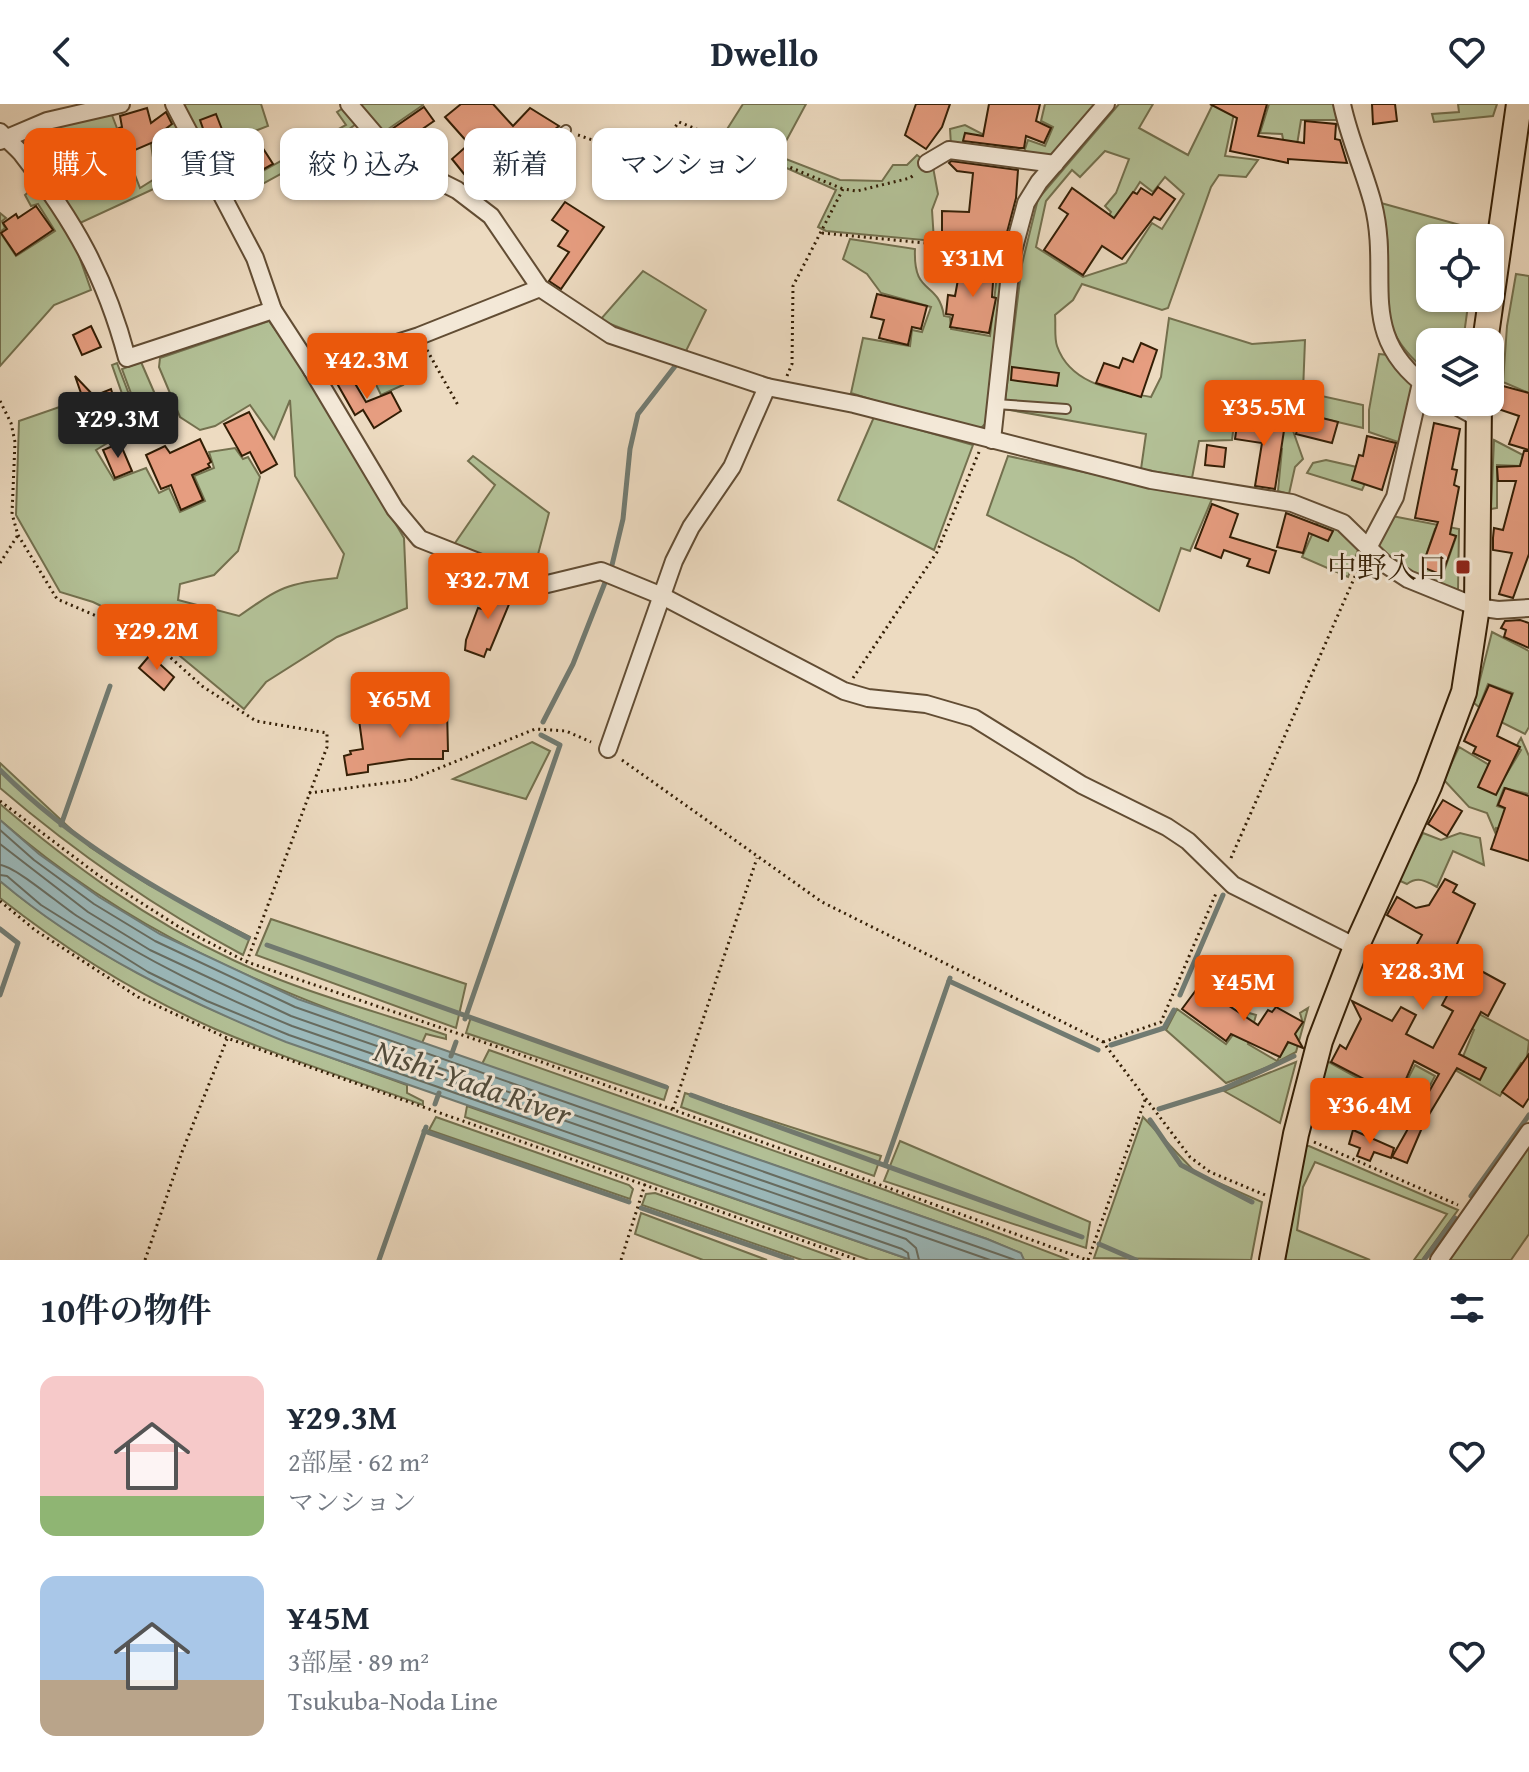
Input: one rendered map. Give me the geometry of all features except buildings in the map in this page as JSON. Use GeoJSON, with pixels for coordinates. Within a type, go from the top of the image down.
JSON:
{"type":"FeatureCollection","features":[{"type":"Feature","properties":{"kind":"main road"},"geometry":{"type":"LineString","coordinates":[[1487,328],[1519,104]]}},
{"type":"Feature","properties":{"kind":"main road"},"geometry":{"type":"LineString","coordinates":[[1272,1260],[1296,1134],[1320,1041],[1356,947],[1429,786],[1464,692],[1477,607],[1479,416]]}},
{"type":"Feature","properties":{"kind":"street"},"geometry":{"type":"LineString","coordinates":[[2,137],[47,121],[121,104]]}},
{"type":"Feature","properties":{"kind":"street"},"geometry":{"type":"LineString","coordinates":[[174,104],[255,258],[273,310],[395,509],[420,539],[539,586],[601,571],[662,596],[844,691],[868,698],[926,704],[974,718],[1082,785],[1167,827],[1188,841],[1233,885],[1356,947]]}},
{"type":"Feature","properties":{"kind":"street"},"geometry":{"type":"LineString","coordinates":[[349,104],[378,138],[415,169],[474,201],[491,216],[540,288],[611,335],[774,388],[854,404],[1151,480],[1292,503],[1343,523],[1385,564],[1408,579],[1477,607],[1498,610],[1529,608]]}},
{"type":"Feature","properties":{"kind":"street"},"geometry":{"type":"LineString","coordinates":[[988,440],[996,404],[1012,255],[1026,203],[1106,104]]}},
{"type":"Feature","properties":{"kind":"street"},"geometry":{"type":"LineString","coordinates":[[1342,104],[1374,206],[1380,246],[1380,320],[1390,345],[1409,374],[1416,379]]}},
{"type":"Feature","properties":{"kind":"street"},"geometry":{"type":"LineString","coordinates":[[2,137],[19,150],[89,252],[127,358],[273,310]]}},
{"type":"Feature","properties":{"kind":"street"},"geometry":{"type":"LineString","coordinates":[[927,163],[949,150],[1055,164]]}},
{"type":"Feature","properties":{"kind":"street"},"geometry":{"type":"LineString","coordinates":[[312,370],[419,336],[540,288]]}},
{"type":"Feature","properties":{"kind":"street"},"geometry":{"type":"LineString","coordinates":[[608,749],[662,596],[691,527],[732,467],[774,388]]}},
{"type":"Feature","properties":{"kind":"street"},"geometry":{"type":"LineString","coordinates":[[1369,546],[1395,497],[1417,416]]}},
{"type":"Feature","properties":{"kind":"street"},"geometry":{"type":"LineString","coordinates":[[1439,1260],[1529,1132]]}},
{"type":"Feature","properties":{"kind":"lane"},"geometry":{"type":"LineString","coordinates":[[996,404],[1066,409]]}},
{"type":"Feature","properties":{"kind":"path"},"geometry":{"type":"LineString","coordinates":[[576,134],[641,157],[658,149],[679,122],[843,189],[857,191],[910,178],[927,163]]}},
{"type":"Feature","properties":{"kind":"path"},"geometry":{"type":"LineString","coordinates":[[774,388],[792,364],[793,286],[843,189]]}},
{"type":"Feature","properties":{"kind":"path"},"geometry":{"type":"LineString","coordinates":[[822,233],[1000,250],[1012,255]]}},
{"type":"Feature","properties":{"kind":"path"},"geometry":{"type":"LineString","coordinates":[[419,336],[459,407]]}},
{"type":"Feature","properties":{"kind":"path"},"geometry":{"type":"LineString","coordinates":[[0,401],[15,442],[12,514],[18,535],[57,599],[150,639],[202,686],[256,721],[327,733],[327,747],[247,962]]}},
{"type":"Feature","properties":{"kind":"path"},"geometry":{"type":"LineString","coordinates":[[844,691],[937,552],[988,440]]}},
{"type":"Feature","properties":{"kind":"path"},"geometry":{"type":"LineString","coordinates":[[0,563],[18,535]]}},
{"type":"Feature","properties":{"kind":"path"},"geometry":{"type":"LineString","coordinates":[[1103,1042],[1161,1022],[1369,546]]}},
{"type":"Feature","properties":{"kind":"path"},"geometry":{"type":"LineString","coordinates":[[309,793],[410,780],[535,729],[566,731],[608,749],[822,902],[1103,1042],[1190,1157],[1210,1172],[1284,1202]]}},
{"type":"Feature","properties":{"kind":"path"},"geometry":{"type":"LineString","coordinates":[[0,801],[98,875],[179,927],[247,962],[672,1109],[1087,1260],[1145,1100]]}},
{"type":"Feature","properties":{"kind":"path"},"geometry":{"type":"LineString","coordinates":[[672,1109],[757,858]]}},
{"type":"Feature","properties":{"kind":"path"},"geometry":{"type":"LineString","coordinates":[[0,901],[35,930],[138,997],[227,1038],[858,1260]]}},
{"type":"Feature","properties":{"kind":"path"},"geometry":{"type":"LineString","coordinates":[[145,1260],[182,1152],[227,1038]]}},
{"type":"Feature","properties":{"kind":"path"},"geometry":{"type":"LineString","coordinates":[[1296,1134],[1472,1211]]}},
{"type":"Feature","properties":{"kind":"path"},"geometry":{"type":"LineString","coordinates":[[621,1260],[645,1184]]}},
{"type":"Feature","properties":{"kind":"green space"},"geometry":{"type":"Polygon","coordinates":[[[184,104],[261,104],[268,126],[194,128],[183,108],[184,104]]]}},
{"type":"Feature","properties":{"kind":"green space"},"geometry":{"type":"Polygon","coordinates":[[[356,104],[423,104],[390,128],[376,128],[356,104]]]}},
{"type":"Feature","properties":{"kind":"green space"},"geometry":{"type":"Polygon","coordinates":[[[743,104],[806,104],[787,139],[787,128],[728,128],[743,104]]]}},
{"type":"Feature","properties":{"kind":"green space"},"geometry":{"type":"Polygon","coordinates":[[[1045,104],[1095,104],[1052,157],[951,145],[950,129],[965,125],[990,138],[992,144],[1024,152],[1028,140],[1045,146],[1053,127],[1041,121],[1045,104]]]}},
{"type":"Feature","properties":{"kind":"green space"},"geometry":{"type":"Polygon","coordinates":[[[1119,104],[1153,104],[1139,128],[1188,155],[1213,104],[1236,104],[1225,156],[1258,160],[1246,177],[1219,175],[1211,187],[1168,308],[1162,310],[1082,284],[1073,300],[1055,315],[1057,346],[1073,370],[1084,378],[1110,388],[1151,397],[1161,377],[1169,318],[1252,344],[1305,340],[1303,392],[1363,405],[1363,428],[1295,412],[1292,428],[1303,459],[1295,467],[1289,494],[1278,491],[1282,449],[1275,446],[1277,420],[1235,416],[1232,440],[1199,441],[1192,478],[1141,469],[1146,434],[1004,409],[1022,264],[1038,199],[1119,104]],[[1105,151],[1080,177],[1072,170],[1046,201],[1036,247],[1083,277],[1126,263],[1152,223],[1162,229],[1184,194],[1165,177],[1153,192],[1140,182],[1114,223],[1107,219],[1111,212],[1105,206],[1116,193],[1129,159],[1105,151]]]}},
{"type":"Feature","properties":{"kind":"green space"},"geometry":{"type":"Polygon","coordinates":[[[1269,104],[1334,104],[1340,120],[1301,120],[1297,145],[1284,144],[1282,134],[1260,133],[1269,104]]]}},
{"type":"Feature","properties":{"kind":"green space"},"geometry":{"type":"Polygon","coordinates":[[[1458,104],[1497,104],[1493,116],[1434,122],[1432,114],[1459,112],[1458,104]]]}},
{"type":"Feature","properties":{"kind":"green space"},"geometry":{"type":"Polygon","coordinates":[[[343,108],[356,124],[351,128],[341,128],[346,125],[337,112],[343,108]]]}},
{"type":"Feature","properties":{"kind":"green space"},"geometry":{"type":"Polygon","coordinates":[[[110,110],[117,128],[51,128],[110,110]]]}},
{"type":"Feature","properties":{"kind":"green space"},"geometry":{"type":"Polygon","coordinates":[[[171,113],[179,128],[158,128],[155,120],[171,113]]]}},
{"type":"Feature","properties":{"kind":"green space"},"geometry":{"type":"Polygon","coordinates":[[[917,155],[933,167],[938,194],[932,210],[934,241],[826,231],[818,227],[836,190],[787,168],[787,159],[840,180],[882,181],[893,165],[907,165],[917,155]]]}},
{"type":"Feature","properties":{"kind":"green space"},"geometry":{"type":"Polygon","coordinates":[[[280,161],[280,174],[264,183],[264,170],[280,161]]]}},
{"type":"Feature","properties":{"kind":"green space"},"geometry":{"type":"Polygon","coordinates":[[[136,178],[140,188],[152,180],[152,190],[136,197],[136,178]]]}},
{"type":"Feature","properties":{"kind":"green space"},"geometry":{"type":"Polygon","coordinates":[[[28,200],[45,200],[72,236],[91,290],[54,305],[0,366],[0,232],[16,256],[55,231],[38,204],[31,206],[28,200]]]}},
{"type":"Feature","properties":{"kind":"green space"},"geometry":{"type":"Polygon","coordinates":[[[63,200],[130,200],[80,223],[63,200]]]}},
{"type":"Feature","properties":{"kind":"green space"},"geometry":{"type":"Polygon","coordinates":[[[1381,203],[1456,224],[1416,224],[1416,312],[1467,312],[1465,328],[1416,328],[1416,361],[1402,346],[1390,319],[1386,228],[1381,203]]]}},
{"type":"Feature","properties":{"kind":"green space"},"geometry":{"type":"Polygon","coordinates":[[[0,213],[6,218],[2,221],[5,228],[0,232],[0,213]]]}},
{"type":"Feature","properties":{"kind":"green space"},"geometry":{"type":"Polygon","coordinates":[[[850,239],[915,249],[918,275],[937,297],[944,316],[950,317],[951,329],[990,336],[998,266],[967,261],[964,272],[945,271],[928,263],[931,247],[1005,255],[987,422],[976,433],[851,393],[863,338],[910,346],[912,330],[922,332],[931,307],[881,293],[867,274],[843,259],[850,239]]]}},
{"type":"Feature","properties":{"kind":"green space"},"geometry":{"type":"Polygon","coordinates":[[[643,271],[706,310],[685,353],[600,320],[643,271]]]}},
{"type":"Feature","properties":{"kind":"green space"},"geometry":{"type":"Polygon","coordinates":[[[1516,274],[1529,276],[1529,393],[1504,382],[1507,326],[1516,274]]]}},
{"type":"Feature","properties":{"kind":"green space"},"geometry":{"type":"Polygon","coordinates":[[[269,321],[311,380],[404,538],[407,608],[337,637],[266,682],[244,709],[145,627],[93,602],[60,592],[16,515],[19,421],[71,403],[80,427],[127,408],[112,365],[117,363],[140,423],[96,450],[114,480],[146,468],[159,493],[169,488],[180,512],[205,501],[194,476],[214,468],[209,452],[235,448],[243,459],[248,457],[260,477],[238,551],[214,575],[180,584],[178,600],[239,616],[285,588],[337,578],[344,554],[295,476],[290,400],[274,439],[250,405],[215,426],[200,430],[180,417],[159,367],[160,358],[269,321]]]}},
{"type":"Feature","properties":{"kind":"green space"},"geometry":{"type":"Polygon","coordinates":[[[1379,354],[1388,355],[1400,373],[1414,385],[1401,443],[1369,432],[1369,410],[1379,354]]]}},
{"type":"Feature","properties":{"kind":"green space"},"geometry":{"type":"Polygon","coordinates":[[[387,356],[403,385],[381,395],[365,362],[387,356]]]}},
{"type":"Feature","properties":{"kind":"green space"},"geometry":{"type":"Polygon","coordinates":[[[141,362],[161,408],[156,416],[142,423],[122,369],[141,362]]]}},
{"type":"Feature","properties":{"kind":"green space"},"geometry":{"type":"Polygon","coordinates":[[[874,417],[973,445],[934,550],[838,500],[874,417]]]}},
{"type":"Feature","properties":{"kind":"green space"},"geometry":{"type":"Polygon","coordinates":[[[1494,440],[1523,455],[1520,466],[1497,465],[1497,508],[1491,509],[1494,440]]]}},
{"type":"Feature","properties":{"kind":"green space"},"geometry":{"type":"Polygon","coordinates":[[[473,456],[549,513],[532,577],[453,546],[495,485],[468,461],[473,456]]]}},
{"type":"Feature","properties":{"kind":"green space"},"geometry":{"type":"Polygon","coordinates":[[[1008,456],[1212,499],[1190,551],[1181,548],[1159,611],[1073,558],[987,515],[1008,456]]]}},
{"type":"Feature","properties":{"kind":"green space"},"geometry":{"type":"Polygon","coordinates":[[[1326,460],[1361,468],[1368,477],[1362,490],[1307,473],[1313,463],[1326,460]]]}},
{"type":"Feature","properties":{"kind":"green space"},"geometry":{"type":"Polygon","coordinates":[[[1387,515],[1459,529],[1458,590],[1413,572],[1374,545],[1387,515]],[[1435,529],[1422,567],[1443,574],[1456,537],[1435,529]]]}},
{"type":"Feature","properties":{"kind":"green space"},"geometry":{"type":"Polygon","coordinates":[[[1319,519],[1337,529],[1358,550],[1348,577],[1302,557],[1319,519]]]}},
{"type":"Feature","properties":{"kind":"green space"},"geometry":{"type":"Polygon","coordinates":[[[1492,632],[1529,651],[1529,727],[1525,734],[1501,722],[1513,693],[1488,684],[1479,707],[1474,703],[1492,632]]]}},
{"type":"Feature","properties":{"kind":"green space"},"geometry":{"type":"Polygon","coordinates":[[[1521,738],[1529,756],[1529,794],[1504,788],[1497,806],[1507,809],[1500,829],[1496,828],[1495,832],[1487,813],[1469,807],[1444,780],[1459,747],[1506,775],[1521,750],[1516,747],[1521,738]]]}},
{"type":"Feature","properties":{"kind":"green space"},"geometry":{"type":"Polygon","coordinates":[[[532,742],[550,751],[526,799],[453,779],[532,742]]]}},
{"type":"Feature","properties":{"kind":"green space"},"geometry":{"type":"Polygon","coordinates":[[[0,763],[90,847],[149,885],[250,937],[243,955],[147,899],[58,835],[0,788],[0,763]]]}},
{"type":"Feature","properties":{"kind":"green space"},"geometry":{"type":"Polygon","coordinates":[[[0,804],[111,890],[201,944],[285,982],[446,1035],[446,1039],[426,1034],[422,1043],[307,1000],[200,953],[149,926],[49,860],[0,820],[0,804]]]}},
{"type":"Feature","properties":{"kind":"green space"},"geometry":{"type":"Polygon","coordinates":[[[1423,833],[1441,840],[1460,833],[1480,838],[1484,865],[1453,851],[1437,887],[1422,880],[1407,884],[1398,880],[1423,833]]]}},
{"type":"Feature","properties":{"kind":"green space"},"geometry":{"type":"Polygon","coordinates":[[[0,881],[94,948],[143,976],[299,1046],[407,1085],[407,1093],[423,1101],[423,1105],[240,1040],[158,1002],[77,953],[0,898],[0,881]]]}},
{"type":"Feature","properties":{"kind":"green space"},"geometry":{"type":"Polygon","coordinates":[[[271,919],[466,984],[456,1028],[256,955],[271,919]]]}},
{"type":"Feature","properties":{"kind":"green space"},"geometry":{"type":"Polygon","coordinates":[[[1308,1008],[1296,1052],[1268,1067],[1226,1083],[1166,1030],[1177,1009],[1226,1044],[1249,1013],[1256,1015],[1248,1044],[1277,1061],[1302,1020],[1300,1013],[1308,1008]]]}},
{"type":"Feature","properties":{"kind":"green space"},"geometry":{"type":"Polygon","coordinates":[[[1468,1008],[1529,1041],[1526,1066],[1521,1063],[1500,1096],[1457,1071],[1474,1030],[1468,1026],[1468,1008]]]}},
{"type":"Feature","properties":{"kind":"green space"},"geometry":{"type":"Polygon","coordinates":[[[471,1017],[668,1087],[664,1100],[466,1033],[471,1017]]]}},
{"type":"Feature","properties":{"kind":"green space"},"geometry":{"type":"Polygon","coordinates":[[[489,1050],[888,1191],[1069,1260],[1024,1260],[1020,1253],[987,1239],[482,1064],[489,1050]]]}},
{"type":"Feature","properties":{"kind":"green space"},"geometry":{"type":"Polygon","coordinates":[[[1327,1061],[1376,1088],[1374,1095],[1380,1098],[1375,1105],[1325,1087],[1321,1080],[1327,1061]]]}},
{"type":"Feature","properties":{"kind":"green space"},"geometry":{"type":"Polygon","coordinates":[[[1296,1062],[1280,1123],[1224,1091],[1296,1062]]]}},
{"type":"Feature","properties":{"kind":"green space"},"geometry":{"type":"Polygon","coordinates":[[[1415,1065],[1435,1076],[1418,1108],[1401,1099],[1394,1116],[1382,1111],[1390,1094],[1398,1098],[1415,1065]]]}},
{"type":"Feature","properties":{"kind":"green space"},"geometry":{"type":"Polygon","coordinates":[[[685,1093],[881,1156],[874,1176],[681,1107],[685,1093]]]}},
{"type":"Feature","properties":{"kind":"green space"},"geometry":{"type":"Polygon","coordinates":[[[467,1106],[911,1260],[869,1260],[465,1117],[467,1106]]]}},
{"type":"Feature","properties":{"kind":"green space"},"geometry":{"type":"Polygon","coordinates":[[[436,1117],[629,1185],[633,1189],[630,1199],[429,1130],[436,1117]]]}},
{"type":"Feature","properties":{"kind":"green space"},"geometry":{"type":"Polygon","coordinates":[[[1143,1117],[1196,1173],[1262,1202],[1251,1260],[1094,1258],[1143,1117]]]}},
{"type":"Feature","properties":{"kind":"green space"},"geometry":{"type":"Polygon","coordinates":[[[900,1141],[1090,1222],[1086,1248],[884,1181],[900,1141]]]}},
{"type":"Feature","properties":{"kind":"green space"},"geometry":{"type":"Polygon","coordinates":[[[1529,1144],[1529,1234],[1511,1260],[1446,1260],[1529,1144]]]}},
{"type":"Feature","properties":{"kind":"green space"},"geometry":{"type":"Polygon","coordinates":[[[1303,1146],[1458,1210],[1422,1260],[1414,1260],[1447,1214],[1315,1162],[1303,1187],[1297,1230],[1370,1260],[1285,1260],[1303,1146]]]}},
{"type":"Feature","properties":{"kind":"green space"},"geometry":{"type":"Polygon","coordinates":[[[655,1193],[841,1260],[802,1260],[642,1205],[646,1194],[655,1193]]]}},
{"type":"Feature","properties":{"kind":"green space"},"geometry":{"type":"Polygon","coordinates":[[[641,1213],[767,1260],[703,1260],[635,1234],[641,1213]]]}},
{"type":"Feature","properties":{"kind":"water","name":"Nishi-Yada River"},"geometry":{"type":"Polygon","coordinates":[[[0,820],[39,854],[99,897],[160,934],[298,999],[987,1239],[1021,1253],[1024,1260],[911,1260],[286,1042],[248,1026],[173,992],[101,953],[66,931],[0,881],[0,820]]]}},
{"type":"Feature","properties":{"kind":"waterway"},"geometry":{"type":"LineString","coordinates":[[612,565],[623,519],[630,449],[638,414],[676,365]]}},
{"type":"Feature","properties":{"kind":"waterway"},"geometry":{"type":"LineString","coordinates":[[543,722],[573,664],[606,580]]}},
{"type":"Feature","properties":{"kind":"waterway"},"geometry":{"type":"LineString","coordinates":[[61,825],[110,686]]}},
{"type":"Feature","properties":{"kind":"waterway"},"geometry":{"type":"LineString","coordinates":[[465,1019],[560,745],[541,735]]}},
{"type":"Feature","properties":{"kind":"waterway"},"geometry":{"type":"LineString","coordinates":[[0,770],[86,842],[181,902],[248,938]]}},
{"type":"Feature","properties":{"kind":"waterway"},"geometry":{"type":"LineString","coordinates":[[1180,995],[1223,895]]}},
{"type":"Feature","properties":{"kind":"waterway"},"geometry":{"type":"LineString","coordinates":[[0,929],[18,943],[0,995]]}},
{"type":"Feature","properties":{"kind":"waterway"},"geometry":{"type":"LineString","coordinates":[[267,945],[666,1087]]}},
{"type":"Feature","properties":{"kind":"waterway"},"geometry":{"type":"LineString","coordinates":[[885,1165],[950,978]]}},
{"type":"Feature","properties":{"kind":"waterway"},"geometry":{"type":"LineString","coordinates":[[949,981],[1098,1050]]}},
{"type":"Feature","properties":{"kind":"waterway"},"geometry":{"type":"LineString","coordinates":[[1111,1045],[1164,1028],[1174,1010]]}},
{"type":"Feature","properties":{"kind":"waterway","name":"Nishi-Yada River"},"geometry":{"type":"LineString","coordinates":[[451,1056],[456,1042]]}},
{"type":"Feature","properties":{"kind":"waterway"},"geometry":{"type":"LineString","coordinates":[[1159,1109],[1223,1089],[1294,1056]]}},
{"type":"Feature","properties":{"kind":"waterway","name":"Nishi-Yada River"},"geometry":{"type":"LineString","coordinates":[[435,1104],[439,1093]]}},
{"type":"Feature","properties":{"kind":"waterway"},"geometry":{"type":"LineString","coordinates":[[691,1095],[1082,1237]]}},
{"type":"Feature","properties":{"kind":"waterway"},"geometry":{"type":"LineString","coordinates":[[1471,1196],[1529,1115]]}},
{"type":"Feature","properties":{"kind":"waterway"},"geometry":{"type":"LineString","coordinates":[[1150,1120],[1181,1165],[1252,1202]]}},
{"type":"Feature","properties":{"kind":"waterway"},"geometry":{"type":"LineString","coordinates":[[379,1260],[426,1127]]}},
{"type":"Feature","properties":{"kind":"waterway"},"geometry":{"type":"LineString","coordinates":[[424,1131],[629,1202]]}},
{"type":"Feature","properties":{"kind":"waterway"},"geometry":{"type":"LineString","coordinates":[[641,1208],[792,1260]]}},
{"type":"Feature","properties":{"kind":"waterway"},"geometry":{"type":"LineString","coordinates":[[1424,1260],[1455,1218]]}},
{"type":"Feature","properties":{"kind":"waterway"},"geometry":{"type":"LineString","coordinates":[[1099,1244],[1136,1260]]}},
{"type":"Feature","properties":{"kind":"place","name":"中野入口"},"geometry":{"type":"Point","coordinates":[1463,567]}}]}
